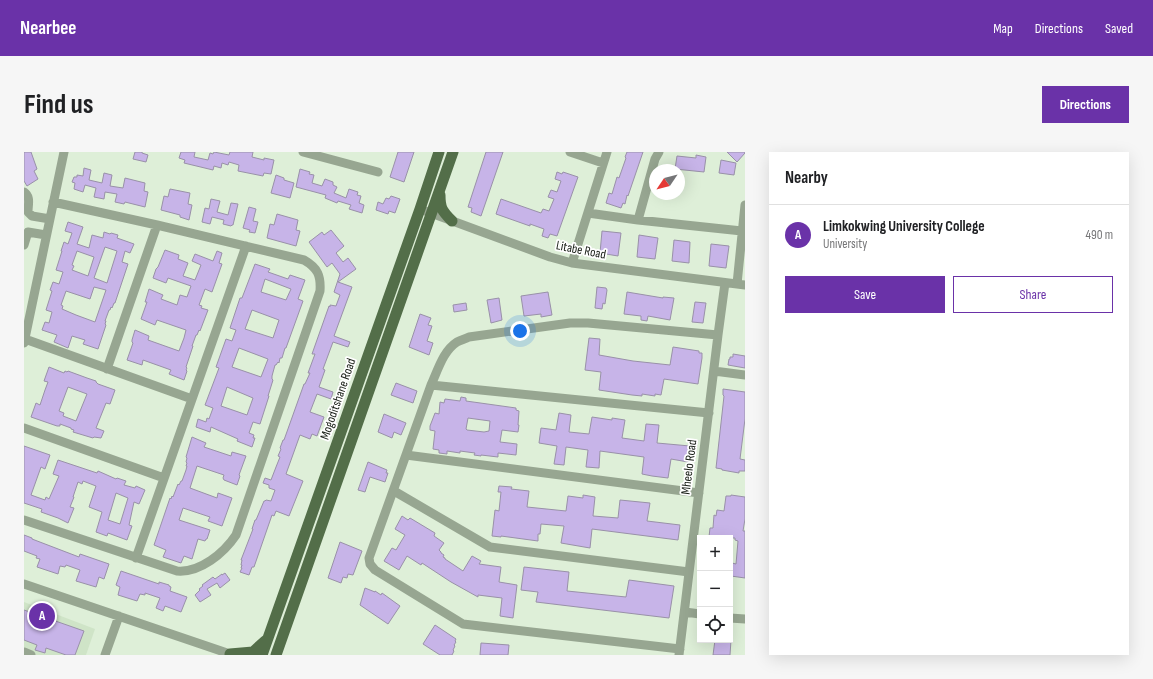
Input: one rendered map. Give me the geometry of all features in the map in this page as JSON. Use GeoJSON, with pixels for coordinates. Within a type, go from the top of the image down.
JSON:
{"type":"FeatureCollection","features":[{"type":"Feature","properties":{"kind":"main road","name":"Mogoditshane Road"},"geometry":{"type":"LineString","coordinates":[[262,655],[439,152]]}},
{"type":"Feature","properties":{"kind":"main road","name":"Mogoditshane Road"},"geometry":{"type":"LineString","coordinates":[[276,655],[453,152]]}},
{"type":"Feature","properties":{"kind":"main road"},"geometry":{"type":"LineString","coordinates":[[440,190],[440,203],[442,210],[452,221]]}},
{"type":"Feature","properties":{"kind":"main road"},"geometry":{"type":"LineString","coordinates":[[232,655],[253,652],[268,637]]}},
{"type":"Feature","properties":{"kind":"street"},"geometry":{"type":"LineString","coordinates":[[64,152],[25,341],[192,399]]}},
{"type":"Feature","properties":{"kind":"street"},"geometry":{"type":"LineString","coordinates":[[303,152],[378,172]]}},
{"type":"Feature","properties":{"kind":"street"},"geometry":{"type":"LineString","coordinates":[[570,152],[603,163]]}},
{"type":"Feature","properties":{"kind":"street"},"geometry":{"type":"LineString","coordinates":[[572,264],[607,152]]}},
{"type":"Feature","properties":{"kind":"street"},"geometry":{"type":"LineString","coordinates":[[638,220],[655,159],[659,152]]}},
{"type":"Feature","properties":{"kind":"street"},"geometry":{"type":"LineString","coordinates":[[24,192],[29,199],[28,212],[32,216],[50,219]]}},
{"type":"Feature","properties":{"kind":"street"},"geometry":{"type":"LineString","coordinates":[[24,520],[177,572],[194,570],[223,551],[236,535],[320,291],[321,284],[316,269],[304,260],[157,224],[53,202]]}},
{"type":"Feature","properties":{"kind":"street"},"geometry":{"type":"LineString","coordinates":[[741,285],[742,231],[745,206]]}},
{"type":"Feature","properties":{"kind":"street","name":"Litabe Road"},"geometry":{"type":"LineString","coordinates":[[420,209],[572,264],[741,285]]}},
{"type":"Feature","properties":{"kind":"street"},"geometry":{"type":"LineString","coordinates":[[588,213],[742,231]]}},
{"type":"Feature","properties":{"kind":"street"},"geometry":{"type":"LineString","coordinates":[[107,369],[157,224]]}},
{"type":"Feature","properties":{"kind":"street"},"geometry":{"type":"LineString","coordinates":[[24,245],[28,232],[46,235]]}},
{"type":"Feature","properties":{"kind":"street"},"geometry":{"type":"LineString","coordinates":[[136,558],[246,246]]}},
{"type":"Feature","properties":{"kind":"street","name":"Mheelo Road"},"geometry":{"type":"LineString","coordinates":[[680,652],[725,283]]}},
{"type":"Feature","properties":{"kind":"street"},"geometry":{"type":"LineString","coordinates":[[680,652],[461,623],[375,570],[370,564],[369,558],[443,358],[450,348],[458,342],[469,337],[576,323],[718,335]]}},
{"type":"Feature","properties":{"kind":"street"},"geometry":{"type":"LineString","coordinates":[[714,371],[745,375]]}},
{"type":"Feature","properties":{"kind":"street"},"geometry":{"type":"LineString","coordinates":[[432,385],[708,413]]}},
{"type":"Feature","properties":{"kind":"street"},"geometry":{"type":"LineString","coordinates":[[24,428],[164,478]]}},
{"type":"Feature","properties":{"kind":"street"},"geometry":{"type":"LineString","coordinates":[[406,455],[699,493]]}},
{"type":"Feature","properties":{"kind":"street"},"geometry":{"type":"LineString","coordinates":[[394,491],[490,547],[689,572]]}},
{"type":"Feature","properties":{"kind":"street"},"geometry":{"type":"LineString","coordinates":[[24,584],[232,655]]}},
{"type":"Feature","properties":{"kind":"street"},"geometry":{"type":"LineString","coordinates":[[685,612],[697,614]]}},
{"type":"Feature","properties":{"kind":"street"},"geometry":{"type":"LineString","coordinates":[[105,655],[119,616]]}},
{"type":"Feature","properties":{"kind":"street"},"geometry":{"type":"LineString","coordinates":[[733,618],[745,620]]}},
{"type":"Feature","properties":{"kind":"street"},"geometry":{"type":"LineString","coordinates":[[24,652],[30,655]]}},
{"type":"Feature","properties":{"kind":"shaded area"},"geometry":{"type":"Polygon","coordinates":[[[24,602],[95,629],[86,655],[24,655],[24,602]]]}},
{"type":"Feature","properties":{"kind":"building"},"geometry":{"type":"Polygon","coordinates":[[[24,152],[31,152],[37,169],[34,171],[38,179],[27,186],[24,181],[24,152]]]}},
{"type":"Feature","properties":{"kind":"building"},"geometry":{"type":"Polygon","coordinates":[[[135,152],[142,152],[148,155],[146,162],[133,159],[135,152]]]}},
{"type":"Feature","properties":{"kind":"building"},"geometry":{"type":"Polygon","coordinates":[[[181,152],[195,152],[194,157],[208,160],[210,153],[213,154],[214,152],[229,155],[230,152],[253,152],[252,157],[264,160],[264,158],[274,160],[271,174],[264,173],[263,176],[238,171],[239,165],[229,162],[228,165],[222,163],[221,168],[214,166],[213,170],[184,163],[185,160],[179,158],[181,152]]]}},
{"type":"Feature","properties":{"kind":"building"},"geometry":{"type":"Polygon","coordinates":[[[398,152],[414,152],[404,182],[390,177],[398,152]]]}},
{"type":"Feature","properties":{"kind":"building"},"geometry":{"type":"Polygon","coordinates":[[[486,152],[503,152],[481,216],[471,212],[472,208],[468,207],[486,152]]]}},
{"type":"Feature","properties":{"kind":"building"},"geometry":{"type":"Polygon","coordinates":[[[627,152],[643,152],[625,204],[623,203],[621,208],[606,203],[609,193],[612,194],[617,177],[619,178],[627,152]]]}},
{"type":"Feature","properties":{"kind":"building"},"geometry":{"type":"Polygon","coordinates":[[[727,152],[745,152],[745,153],[737,162],[727,152]]]}},
{"type":"Feature","properties":{"kind":"building"},"geometry":{"type":"Polygon","coordinates":[[[696,155],[706,157],[704,172],[685,170],[685,164],[676,164],[677,156],[696,158],[696,155]]]}},
{"type":"Feature","properties":{"kind":"building"},"geometry":{"type":"Polygon","coordinates":[[[721,160],[736,163],[734,175],[719,173],[721,160]]]}},
{"type":"Feature","properties":{"kind":"building"},"geometry":{"type":"Polygon","coordinates":[[[84,168],[91,170],[89,180],[102,183],[104,173],[112,175],[110,186],[123,188],[125,178],[145,183],[144,191],[148,192],[145,207],[125,202],[124,204],[115,202],[117,194],[105,192],[104,199],[94,197],[96,188],[85,185],[83,192],[74,189],[75,183],[72,182],[74,177],[77,177],[77,175],[83,176],[84,168]]]}},
{"type":"Feature","properties":{"kind":"building"},"geometry":{"type":"Polygon","coordinates":[[[300,169],[314,175],[312,183],[322,186],[325,179],[333,182],[333,185],[337,187],[334,193],[346,198],[349,189],[358,192],[357,195],[361,196],[359,203],[364,205],[362,213],[349,209],[351,205],[338,201],[337,203],[325,198],[326,195],[296,187],[300,169]]]}},
{"type":"Feature","properties":{"kind":"building"},"geometry":{"type":"Polygon","coordinates":[[[557,172],[562,174],[563,172],[578,177],[557,236],[550,234],[548,238],[542,236],[544,229],[530,224],[530,226],[496,214],[501,199],[541,213],[543,209],[549,211],[554,199],[548,197],[551,190],[557,192],[561,181],[555,179],[557,172]]]}},
{"type":"Feature","properties":{"kind":"building"},"geometry":{"type":"Polygon","coordinates":[[[276,175],[284,178],[284,180],[294,183],[290,198],[271,193],[276,175]]]}},
{"type":"Feature","properties":{"kind":"building"},"geometry":{"type":"Polygon","coordinates":[[[170,189],[190,193],[188,204],[192,205],[189,220],[180,217],[180,215],[161,210],[164,196],[168,197],[170,189]]]}},
{"type":"Feature","properties":{"kind":"building"},"geometry":{"type":"Polygon","coordinates":[[[391,196],[400,199],[395,213],[389,211],[388,214],[376,210],[378,202],[383,204],[386,198],[389,199],[391,196]]]}},
{"type":"Feature","properties":{"kind":"building"},"geometry":{"type":"Polygon","coordinates":[[[211,199],[220,201],[217,212],[228,215],[231,203],[238,204],[233,225],[223,224],[224,220],[212,217],[210,224],[202,222],[205,208],[209,209],[211,199]]]}},
{"type":"Feature","properties":{"kind":"building"},"geometry":{"type":"Polygon","coordinates":[[[249,207],[256,209],[253,221],[258,222],[255,233],[249,232],[250,230],[243,228],[249,207]]]}},
{"type":"Feature","properties":{"kind":"building"},"geometry":{"type":"Polygon","coordinates":[[[277,214],[298,220],[296,230],[300,231],[296,246],[267,238],[270,224],[274,225],[277,214]]]}},
{"type":"Feature","properties":{"kind":"building"},"geometry":{"type":"Polygon","coordinates":[[[68,222],[83,227],[77,244],[89,248],[92,235],[103,238],[104,232],[118,235],[117,238],[134,244],[130,253],[125,251],[122,262],[128,264],[115,303],[109,310],[105,321],[106,325],[98,349],[83,344],[85,340],[72,336],[68,348],[54,342],[57,335],[42,330],[45,322],[49,323],[52,312],[46,310],[52,291],[50,290],[53,282],[59,284],[63,272],[56,270],[64,242],[68,244],[72,233],[65,231],[68,222]],[[105,247],[94,278],[107,283],[117,251],[105,247]],[[77,251],[72,265],[74,266],[72,270],[88,276],[94,257],[77,251]],[[94,287],[90,299],[66,291],[61,305],[63,306],[62,309],[95,322],[106,290],[94,287]]]}},
{"type":"Feature","properties":{"kind":"building"},"geometry":{"type":"Polygon","coordinates":[[[331,230],[344,246],[336,253],[343,262],[348,258],[356,269],[338,282],[352,287],[334,336],[350,342],[348,347],[333,342],[323,369],[325,370],[319,387],[333,392],[331,399],[317,394],[310,412],[324,417],[317,436],[312,434],[310,439],[300,435],[286,474],[303,481],[289,516],[276,511],[274,516],[272,515],[254,567],[252,567],[249,575],[240,572],[242,568],[241,560],[255,520],[264,501],[271,501],[275,490],[269,488],[269,485],[263,483],[265,478],[271,480],[280,457],[278,456],[281,449],[280,448],[304,384],[310,373],[308,373],[315,354],[312,354],[329,306],[336,306],[340,295],[334,292],[340,274],[332,263],[327,267],[309,242],[322,232],[324,235],[331,230]]]}},
{"type":"Feature","properties":{"kind":"building"},"geometry":{"type":"Polygon","coordinates":[[[602,231],[621,233],[618,256],[600,253],[602,231]]]}},
{"type":"Feature","properties":{"kind":"building"},"geometry":{"type":"Polygon","coordinates":[[[639,235],[658,238],[655,259],[637,257],[639,235]]]}},
{"type":"Feature","properties":{"kind":"building"},"geometry":{"type":"Polygon","coordinates":[[[674,240],[690,242],[689,263],[672,261],[674,240]]]}},
{"type":"Feature","properties":{"kind":"building"},"geometry":{"type":"Polygon","coordinates":[[[711,244],[729,246],[726,268],[709,266],[711,244]]]}},
{"type":"Feature","properties":{"kind":"building"},"geometry":{"type":"Polygon","coordinates":[[[165,250],[179,255],[178,259],[188,263],[183,276],[195,280],[201,265],[192,261],[195,254],[213,261],[217,251],[222,253],[219,263],[222,264],[212,292],[205,289],[199,305],[202,306],[201,308],[208,310],[200,331],[199,330],[196,335],[192,346],[184,380],[169,374],[171,370],[143,360],[142,365],[127,360],[133,343],[132,340],[135,330],[149,336],[148,340],[179,351],[184,338],[186,330],[157,320],[155,325],[141,319],[147,302],[145,302],[149,289],[163,295],[161,299],[177,305],[180,295],[187,297],[191,286],[168,278],[166,283],[153,278],[165,250]]]}},
{"type":"Feature","properties":{"kind":"building"},"geometry":{"type":"Polygon","coordinates":[[[255,264],[270,269],[268,272],[288,279],[290,275],[305,280],[298,299],[303,301],[282,358],[280,358],[279,363],[278,362],[275,365],[269,396],[260,424],[253,422],[249,433],[254,435],[253,438],[255,438],[252,447],[211,427],[210,432],[196,427],[198,419],[206,422],[207,418],[209,419],[213,408],[205,405],[219,368],[216,367],[226,339],[232,341],[236,330],[230,328],[240,298],[242,298],[255,264]],[[265,279],[261,292],[286,300],[291,289],[265,279]],[[252,310],[245,329],[273,338],[279,320],[252,310]],[[239,348],[232,367],[261,377],[268,359],[239,348]],[[227,387],[221,406],[247,415],[253,398],[227,387]]]}},
{"type":"Feature","properties":{"kind":"building"},"geometry":{"type":"Polygon","coordinates":[[[597,287],[606,288],[607,290],[605,304],[603,303],[602,309],[595,308],[597,287]]]}},
{"type":"Feature","properties":{"kind":"building"},"geometry":{"type":"Polygon","coordinates":[[[548,292],[552,315],[541,317],[541,314],[524,316],[521,296],[548,292]]]}},
{"type":"Feature","properties":{"kind":"building"},"geometry":{"type":"Polygon","coordinates":[[[627,292],[663,298],[674,298],[670,320],[648,316],[647,321],[641,320],[641,316],[624,314],[627,292]]]}},
{"type":"Feature","properties":{"kind":"building"},"geometry":{"type":"Polygon","coordinates":[[[499,298],[502,320],[491,323],[487,300],[499,298]]]}},
{"type":"Feature","properties":{"kind":"building"},"geometry":{"type":"Polygon","coordinates":[[[695,302],[706,303],[703,323],[692,322],[695,302]]]}},
{"type":"Feature","properties":{"kind":"building"},"geometry":{"type":"Polygon","coordinates":[[[466,303],[467,310],[454,312],[453,305],[466,303]]]}},
{"type":"Feature","properties":{"kind":"building"},"geometry":{"type":"Polygon","coordinates":[[[420,314],[431,318],[428,325],[432,326],[427,341],[433,343],[429,355],[409,347],[420,314]]]}},
{"type":"Feature","properties":{"kind":"building"},"geometry":{"type":"Polygon","coordinates":[[[589,338],[600,339],[599,355],[633,361],[670,365],[673,347],[699,351],[699,353],[702,353],[702,358],[698,384],[664,379],[661,395],[655,394],[655,396],[642,394],[642,396],[632,395],[599,390],[601,372],[585,370],[589,338]]]}},
{"type":"Feature","properties":{"kind":"building"},"geometry":{"type":"Polygon","coordinates":[[[733,354],[745,356],[745,368],[728,365],[729,359],[730,357],[733,357],[733,354]]]}},
{"type":"Feature","properties":{"kind":"building"},"geometry":{"type":"Polygon","coordinates":[[[49,367],[64,373],[65,371],[68,371],[96,381],[98,384],[115,390],[110,404],[106,403],[96,428],[104,431],[101,438],[93,438],[73,432],[74,430],[71,428],[60,424],[60,426],[57,426],[31,417],[36,403],[40,405],[48,382],[44,381],[49,367]],[[68,387],[59,411],[64,413],[63,416],[76,421],[87,394],[68,387]]]}},
{"type":"Feature","properties":{"kind":"building"},"geometry":{"type":"Polygon","coordinates":[[[396,383],[417,391],[413,403],[391,395],[396,383]]]}},
{"type":"Feature","properties":{"kind":"building"},"geometry":{"type":"Polygon","coordinates":[[[723,389],[745,392],[745,419],[740,459],[745,460],[745,471],[739,471],[739,473],[716,468],[724,396],[723,389]]]}},
{"type":"Feature","properties":{"kind":"building"},"geometry":{"type":"Polygon","coordinates":[[[461,397],[466,398],[466,401],[516,408],[516,410],[519,411],[518,432],[502,430],[500,442],[517,444],[516,455],[498,453],[498,457],[481,456],[474,455],[475,453],[460,451],[460,453],[447,451],[447,454],[439,453],[439,450],[433,449],[435,431],[430,430],[430,426],[435,413],[439,414],[440,402],[444,403],[445,399],[460,401],[461,397]],[[468,418],[466,429],[484,432],[489,431],[490,421],[468,418]]]}},
{"type":"Feature","properties":{"kind":"building"},"geometry":{"type":"Polygon","coordinates":[[[559,413],[571,415],[569,432],[589,434],[592,417],[612,420],[612,418],[625,420],[622,438],[644,441],[646,424],[659,425],[657,443],[690,446],[688,462],[671,459],[668,478],[642,474],[644,457],[600,451],[599,468],[586,467],[588,450],[566,447],[564,465],[554,464],[557,446],[539,443],[541,428],[556,430],[559,413]]]}},
{"type":"Feature","properties":{"kind":"building"},"geometry":{"type":"Polygon","coordinates":[[[384,414],[406,423],[401,435],[394,432],[392,438],[378,432],[384,414]]]}},
{"type":"Feature","properties":{"kind":"building"},"geometry":{"type":"Polygon","coordinates":[[[192,437],[206,443],[204,447],[231,456],[232,452],[246,456],[237,485],[224,480],[224,475],[197,466],[190,488],[217,498],[218,493],[232,498],[222,526],[208,521],[210,517],[183,508],[179,520],[210,530],[205,541],[198,539],[192,559],[184,556],[181,563],[163,557],[166,550],[154,545],[170,498],[171,499],[172,496],[173,497],[186,470],[186,457],[192,437]]]}},
{"type":"Feature","properties":{"kind":"building"},"geometry":{"type":"Polygon","coordinates":[[[24,446],[50,455],[45,469],[41,467],[31,495],[45,500],[46,497],[49,499],[59,476],[53,474],[58,460],[97,473],[98,471],[116,479],[126,481],[124,485],[135,488],[136,486],[145,490],[139,504],[134,502],[129,525],[132,526],[127,540],[108,533],[107,536],[96,532],[102,512],[89,507],[96,486],[83,481],[82,484],[78,482],[70,507],[74,508],[68,523],[41,512],[42,509],[24,503],[24,446]],[[116,493],[108,520],[120,524],[128,498],[116,493]]]}},
{"type":"Feature","properties":{"kind":"building"},"geometry":{"type":"Polygon","coordinates":[[[368,462],[387,470],[386,473],[388,473],[385,482],[370,477],[365,492],[358,490],[368,462]]]}},
{"type":"Feature","properties":{"kind":"building"},"geometry":{"type":"Polygon","coordinates":[[[499,486],[529,491],[527,507],[566,511],[568,496],[583,498],[583,495],[595,497],[593,516],[618,518],[620,500],[650,503],[647,521],[680,525],[678,540],[592,529],[590,548],[561,543],[564,526],[541,524],[540,534],[538,534],[538,541],[492,536],[495,510],[499,511],[501,492],[498,492],[499,486]]]}},
{"type":"Feature","properties":{"kind":"building"},"geometry":{"type":"Polygon","coordinates":[[[726,496],[745,497],[745,519],[743,531],[745,531],[745,578],[733,576],[733,563],[736,564],[738,541],[733,538],[733,535],[709,535],[710,528],[713,528],[714,515],[716,516],[717,510],[724,511],[726,496]]]}},
{"type":"Feature","properties":{"kind":"building"},"geometry":{"type":"Polygon","coordinates":[[[402,516],[408,520],[410,518],[435,533],[434,536],[444,543],[439,550],[444,555],[443,557],[463,571],[472,556],[481,561],[479,564],[501,567],[499,582],[517,585],[513,618],[500,616],[502,598],[478,595],[478,597],[422,563],[421,565],[407,556],[399,570],[384,561],[392,548],[396,550],[405,535],[395,529],[402,516]]]}},
{"type":"Feature","properties":{"kind":"building"},"geometry":{"type":"Polygon","coordinates":[[[24,535],[79,557],[80,554],[109,564],[104,579],[99,577],[96,587],[76,581],[80,570],[66,565],[65,567],[60,566],[58,574],[37,567],[40,559],[36,558],[37,556],[24,551],[24,535]]]}},
{"type":"Feature","properties":{"kind":"building"},"geometry":{"type":"Polygon","coordinates":[[[340,542],[362,551],[353,575],[348,574],[347,578],[343,577],[341,583],[328,578],[340,542]]]}},
{"type":"Feature","properties":{"kind":"building"},"geometry":{"type":"Polygon","coordinates":[[[524,567],[569,572],[567,591],[626,597],[629,580],[674,586],[669,618],[536,602],[538,592],[521,590],[524,567]]]}},
{"type":"Feature","properties":{"kind":"building"},"geometry":{"type":"Polygon","coordinates":[[[121,571],[159,584],[159,582],[169,585],[171,587],[170,591],[187,597],[181,612],[165,606],[163,611],[156,608],[160,598],[145,593],[145,595],[140,594],[137,601],[118,595],[120,587],[116,585],[121,571]]]}},
{"type":"Feature","properties":{"kind":"building"},"geometry":{"type":"Polygon","coordinates":[[[225,573],[230,580],[220,588],[217,583],[207,589],[211,595],[200,602],[195,595],[203,586],[202,585],[213,577],[215,579],[225,573]]]}},
{"type":"Feature","properties":{"kind":"building"},"geometry":{"type":"Polygon","coordinates":[[[365,588],[375,591],[381,595],[382,593],[400,606],[388,624],[360,605],[365,588]]]}},
{"type":"Feature","properties":{"kind":"building"},"geometry":{"type":"Polygon","coordinates":[[[24,610],[84,631],[75,655],[66,655],[46,648],[45,653],[35,650],[37,645],[24,640],[24,610]]]}},
{"type":"Feature","properties":{"kind":"building"},"geometry":{"type":"Polygon","coordinates":[[[435,625],[456,639],[452,655],[440,655],[423,644],[435,625]]]}},
{"type":"Feature","properties":{"kind":"building"},"geometry":{"type":"Polygon","coordinates":[[[481,643],[509,645],[508,655],[480,655],[481,643]]]}},
{"type":"Feature","properties":{"kind":"building"},"geometry":{"type":"Polygon","coordinates":[[[715,643],[731,643],[730,655],[713,655],[715,643]]]}},
{"type":"Feature","properties":{"kind":"place","name":"Limkokwing University College"},"geometry":{"type":"Point","coordinates":[42,616]}}]}
